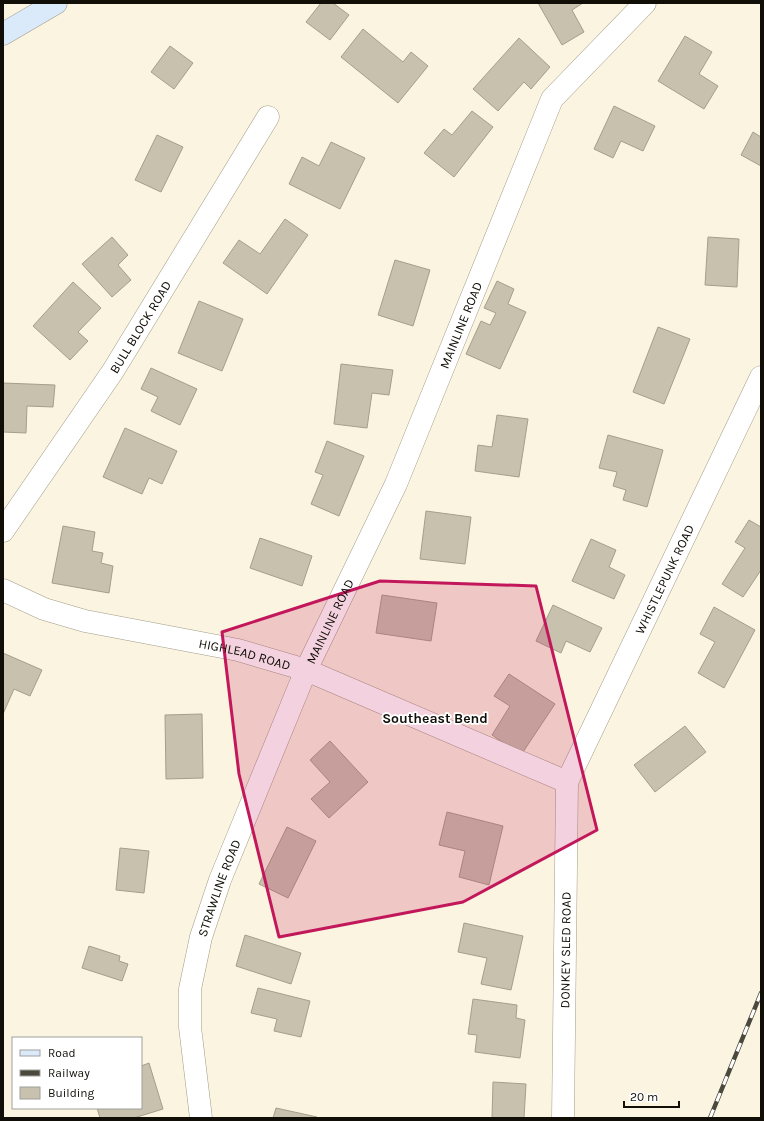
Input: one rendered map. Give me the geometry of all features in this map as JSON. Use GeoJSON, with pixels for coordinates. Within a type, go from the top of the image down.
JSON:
{"type":"FeatureCollection","features":[{"type":"Feature","properties":{"kind":"street"},"geometry":{"type":"LineString","coordinates":[[3,34],[56,3]]}},
{"type":"Feature","properties":{"kind":"street","name":"MAINLINE ROAD"},"geometry":{"type":"LineString","coordinates":[[306,670],[396,484],[552,98],[645,3]]}},
{"type":"Feature","properties":{"kind":"street","name":"BULL BLOCK ROAD"},"geometry":{"type":"LineString","coordinates":[[3,531],[113,371],[268,117]]}},
{"type":"Feature","properties":{"kind":"street","name":"WHISTLEPUNK ROAD"},"geometry":{"type":"LineString","coordinates":[[567,782],[761,377]]}},
{"type":"Feature","properties":{"kind":"street","name":"HIGHLEAD ROAD"},"geometry":{"type":"LineString","coordinates":[[3,590],[44,609],[86,621],[238,650],[306,670],[567,782]]}},
{"type":"Feature","properties":{"kind":"street","name":"STRAWLINE ROAD"},"geometry":{"type":"LineString","coordinates":[[201,1118],[190,1027],[190,989],[202,937],[220,880],[306,670]]}},
{"type":"Feature","properties":{"kind":"street","name":"DONKEY SLED ROAD"},"geometry":{"type":"LineString","coordinates":[[563,1118],[567,782]]}},
{"type":"Feature","properties":{"kind":"highlighted area"},"geometry":{"type":"Polygon","coordinates":[[[380,581],[536,586],[597,830],[463,902],[279,937],[239,774],[222,632],[380,581]]]}},
{"type":"Feature","properties":{"kind":"building"},"geometry":{"type":"Polygon","coordinates":[[[321,3],[333,3],[349,15],[330,40],[306,22],[321,3]]]}},
{"type":"Feature","properties":{"kind":"building"},"geometry":{"type":"Polygon","coordinates":[[[538,3],[583,3],[572,10],[584,32],[562,45],[538,3]]]}},
{"type":"Feature","properties":{"kind":"building"},"geometry":{"type":"Polygon","coordinates":[[[363,29],[403,62],[411,52],[428,66],[398,103],[341,57],[363,29]]]}},
{"type":"Feature","properties":{"kind":"building"},"geometry":{"type":"Polygon","coordinates":[[[685,36],[712,52],[699,74],[718,86],[704,109],[658,81],[685,36]]]}},
{"type":"Feature","properties":{"kind":"building"},"geometry":{"type":"Polygon","coordinates":[[[519,38],[550,67],[531,89],[524,82],[498,111],[473,89],[519,38]]]}},
{"type":"Feature","properties":{"kind":"building"},"geometry":{"type":"Polygon","coordinates":[[[170,46],[193,63],[174,89],[151,72],[170,46]]]}},
{"type":"Feature","properties":{"kind":"building"},"geometry":{"type":"Polygon","coordinates":[[[614,106],[655,126],[643,151],[621,141],[613,158],[594,149],[614,106]]]}},
{"type":"Feature","properties":{"kind":"building"},"geometry":{"type":"Polygon","coordinates":[[[472,111],[493,127],[454,177],[424,153],[444,129],[452,135],[472,111]]]}},
{"type":"Feature","properties":{"kind":"building"},"geometry":{"type":"Polygon","coordinates":[[[753,132],[761,137],[761,166],[741,155],[753,132]]]}},
{"type":"Feature","properties":{"kind":"building"},"geometry":{"type":"Polygon","coordinates":[[[157,135],[183,147],[161,192],[135,180],[157,135]]]}},
{"type":"Feature","properties":{"kind":"building"},"geometry":{"type":"Polygon","coordinates":[[[331,142],[365,158],[340,209],[289,184],[302,157],[319,166],[331,142]]]}},
{"type":"Feature","properties":{"kind":"building"},"geometry":{"type":"Polygon","coordinates":[[[285,219],[308,235],[267,294],[223,263],[239,240],[260,254],[285,219]]]}},
{"type":"Feature","properties":{"kind":"building"},"geometry":{"type":"Polygon","coordinates":[[[112,237],[128,255],[118,265],[131,280],[112,297],[82,264],[112,237]]]}},
{"type":"Feature","properties":{"kind":"building"},"geometry":{"type":"Polygon","coordinates":[[[708,237],[739,239],[737,287],[705,285],[708,237]]]}},
{"type":"Feature","properties":{"kind":"building"},"geometry":{"type":"Polygon","coordinates":[[[395,260],[430,270],[413,326],[378,315],[395,260]]]}},
{"type":"Feature","properties":{"kind":"building"},"geometry":{"type":"Polygon","coordinates":[[[497,281],[514,289],[508,304],[526,312],[500,369],[466,354],[481,321],[490,325],[496,313],[484,308],[497,281]]]}},
{"type":"Feature","properties":{"kind":"building"},"geometry":{"type":"Polygon","coordinates":[[[73,282],[101,308],[78,332],[88,341],[70,360],[33,326],[73,282]]]}},
{"type":"Feature","properties":{"kind":"building"},"geometry":{"type":"Polygon","coordinates":[[[199,301],[243,319],[222,371],[178,353],[199,301]]]}},
{"type":"Feature","properties":{"kind":"building"},"geometry":{"type":"Polygon","coordinates":[[[658,327],[690,339],[664,404],[633,392],[658,327]]]}},
{"type":"Feature","properties":{"kind":"building"},"geometry":{"type":"Polygon","coordinates":[[[341,364],[393,370],[389,395],[372,393],[367,428],[334,424],[341,364]]]}},
{"type":"Feature","properties":{"kind":"building"},"geometry":{"type":"Polygon","coordinates":[[[151,368],[197,389],[180,425],[151,411],[158,397],[141,389],[151,368]]]}},
{"type":"Feature","properties":{"kind":"building"},"geometry":{"type":"Polygon","coordinates":[[[3,383],[55,385],[53,407],[27,406],[26,433],[3,432],[3,383]]]}},
{"type":"Feature","properties":{"kind":"building"},"geometry":{"type":"Polygon","coordinates":[[[497,415],[528,419],[519,477],[475,471],[478,445],[492,447],[497,415]]]}},
{"type":"Feature","properties":{"kind":"building"},"geometry":{"type":"Polygon","coordinates":[[[125,428],[177,451],[162,484],[149,478],[142,494],[103,477],[125,428]]]}},
{"type":"Feature","properties":{"kind":"building"},"geometry":{"type":"Polygon","coordinates":[[[608,435],[663,450],[647,507],[623,500],[626,490],[613,486],[617,472],[599,468],[608,435]]]}},
{"type":"Feature","properties":{"kind":"building"},"geometry":{"type":"Polygon","coordinates":[[[327,441],[364,456],[339,516],[311,504],[323,475],[315,472],[327,441]]]}},
{"type":"Feature","properties":{"kind":"building"},"geometry":{"type":"Polygon","coordinates":[[[426,511],[471,517],[465,564],[420,559],[426,511]]]}},
{"type":"Feature","properties":{"kind":"building"},"geometry":{"type":"Polygon","coordinates":[[[749,520],[761,527],[761,570],[743,597],[722,584],[745,548],[735,542],[749,520]]]}},
{"type":"Feature","properties":{"kind":"building"},"geometry":{"type":"Polygon","coordinates":[[[63,526],[95,532],[92,551],[103,553],[101,563],[113,566],[109,593],[52,583],[63,526]]]}},
{"type":"Feature","properties":{"kind":"building"},"geometry":{"type":"Polygon","coordinates":[[[260,538],[312,556],[302,586],[250,568],[260,538]]]}},
{"type":"Feature","properties":{"kind":"building"},"geometry":{"type":"Polygon","coordinates":[[[591,539],[616,550],[609,567],[625,575],[614,599],[572,581],[591,539]]]}},
{"type":"Feature","properties":{"kind":"building"},"geometry":{"type":"Polygon","coordinates":[[[382,595],[437,603],[431,641],[376,633],[382,595]]]}},
{"type":"Feature","properties":{"kind":"building"},"geometry":{"type":"Polygon","coordinates":[[[553,605],[602,628],[590,652],[566,641],[561,653],[536,641],[553,605]]]}},
{"type":"Feature","properties":{"kind":"building"},"geometry":{"type":"Polygon","coordinates":[[[714,607],[755,630],[724,688],[698,673],[715,642],[700,634],[714,607]]]}},
{"type":"Feature","properties":{"kind":"building"},"geometry":{"type":"Polygon","coordinates":[[[3,653],[42,670],[30,696],[14,689],[3,714],[3,653]]]}},
{"type":"Feature","properties":{"kind":"building"},"geometry":{"type":"Polygon","coordinates":[[[509,674],[555,704],[521,755],[492,735],[510,706],[494,696],[509,674]]]}},
{"type":"Feature","properties":{"kind":"building"},"geometry":{"type":"Polygon","coordinates":[[[202,714],[203,778],[166,779],[165,715],[202,714]]]}},
{"type":"Feature","properties":{"kind":"building"},"geometry":{"type":"Polygon","coordinates":[[[685,726],[706,752],[655,792],[634,765],[685,726]]]}},
{"type":"Feature","properties":{"kind":"building"},"geometry":{"type":"Polygon","coordinates":[[[330,741],[368,782],[329,818],[311,799],[330,782],[310,760],[330,741]]]}},
{"type":"Feature","properties":{"kind":"building"},"geometry":{"type":"Polygon","coordinates":[[[447,812],[503,826],[489,885],[459,877],[465,851],[439,845],[447,812]]]}},
{"type":"Feature","properties":{"kind":"building"},"geometry":{"type":"Polygon","coordinates":[[[287,827],[316,841],[288,898],[259,884],[287,827]]]}},
{"type":"Feature","properties":{"kind":"building"},"geometry":{"type":"Polygon","coordinates":[[[120,848],[149,851],[144,893],[116,890],[120,848]]]}},
{"type":"Feature","properties":{"kind":"building"},"geometry":{"type":"Polygon","coordinates":[[[464,923],[523,936],[511,990],[481,984],[487,958],[458,952],[464,923]]]}},
{"type":"Feature","properties":{"kind":"building"},"geometry":{"type":"Polygon","coordinates":[[[245,935],[301,953],[291,984],[236,966],[245,935]]]}},
{"type":"Feature","properties":{"kind":"building"},"geometry":{"type":"Polygon","coordinates":[[[89,946],[120,956],[119,961],[128,964],[122,981],[82,968],[89,946]]]}},
{"type":"Feature","properties":{"kind":"building"},"geometry":{"type":"Polygon","coordinates":[[[258,988],[310,1001],[301,1037],[274,1031],[277,1019],[251,1013],[258,988]]]}},
{"type":"Feature","properties":{"kind":"building"},"geometry":{"type":"Polygon","coordinates":[[[473,999],[517,1005],[516,1018],[525,1020],[520,1058],[475,1052],[477,1035],[468,1034],[473,999]]]}},
{"type":"Feature","properties":{"kind":"building"},"geometry":{"type":"Polygon","coordinates":[[[149,1063],[163,1109],[134,1118],[100,1118],[97,1109],[142,1109],[142,1066],[149,1063]]]}},
{"type":"Feature","properties":{"kind":"building"},"geometry":{"type":"Polygon","coordinates":[[[493,1082],[526,1084],[524,1118],[492,1118],[493,1082]]]}},
{"type":"Feature","properties":{"kind":"building"},"geometry":{"type":"Polygon","coordinates":[[[276,1108],[317,1117],[273,1118],[276,1108]]]}},
{"type":"Feature","properties":{"kind":"railway"},"geometry":{"type":"LineString","coordinates":[[710,1118],[761,993]]}},
{"type":"Feature","properties":{"kind":"district","name":"Southeast Bend"},"geometry":{"type":"Point","coordinates":[435,718]}}]}
